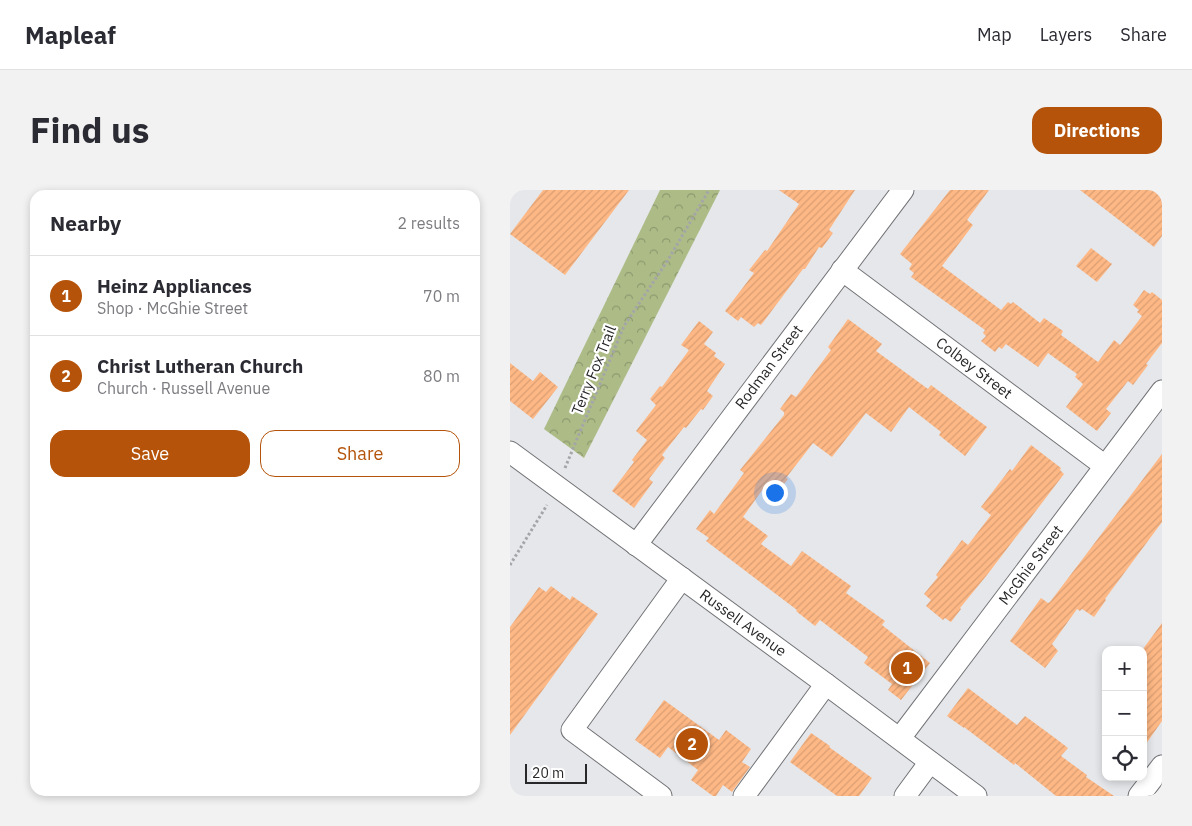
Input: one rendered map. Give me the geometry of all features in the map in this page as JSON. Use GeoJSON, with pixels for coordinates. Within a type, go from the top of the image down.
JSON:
{"type":"FeatureCollection","features":[{"type":"Feature","properties":{"kind":"street","name":"Rodman Street"},"geometry":{"type":"LineString","coordinates":[[636,544],[903,190]]}},
{"type":"Feature","properties":{"kind":"street","name":"Colbey Street"},"geometry":{"type":"LineString","coordinates":[[842,270],[1105,466]]}},
{"type":"Feature","properties":{"kind":"street","name":"McGhie Street"},"geometry":{"type":"LineString","coordinates":[[900,738],[1162,390]]}},
{"type":"Feature","properties":{"kind":"street","name":"Russell Avenue"},"geometry":{"type":"LineString","coordinates":[[512,457],[558,487],[976,796]]}},
{"type":"Feature","properties":{"kind":"street"},"geometry":{"type":"LineString","coordinates":[[661,796],[572,730],[682,578]]}},
{"type":"Feature","properties":{"kind":"street"},"geometry":{"type":"LineString","coordinates":[[744,796],[826,684]]}},
{"type":"Feature","properties":{"kind":"street"},"geometry":{"type":"LineString","coordinates":[[905,796],[930,762]]}},
{"type":"Feature","properties":{"kind":"street"},"geometry":{"type":"LineString","coordinates":[[1139,796],[1162,766]]}},
{"type":"Feature","properties":{"kind":"path","name":"Terry Fox Trail"},"geometry":{"type":"LineString","coordinates":[[510,565],[558,487],[624,326],[668,260],[709,190]]}},
{"type":"Feature","properties":{"kind":"green space"},"geometry":{"type":"Polygon","coordinates":[[[660,190],[720,190],[584,458],[544,429],[660,190]]]}},
{"type":"Feature","properties":{"kind":"building"},"geometry":{"type":"Polygon","coordinates":[[[543,190],[629,190],[565,275],[510,234],[543,190]]]}},
{"type":"Feature","properties":{"kind":"building"},"geometry":{"type":"Polygon","coordinates":[[[779,190],[855,190],[829,230],[833,233],[822,248],[819,247],[805,269],[803,269],[761,325],[758,323],[754,327],[741,317],[738,321],[725,311],[754,273],[749,270],[765,250],[767,251],[799,204],[779,190]]]}},
{"type":"Feature","properties":{"kind":"building"},"geometry":{"type":"Polygon","coordinates":[[[950,190],[989,190],[967,220],[973,225],[942,266],[1001,310],[1008,302],[1011,304],[1013,302],[1040,323],[1044,318],[1063,331],[1061,335],[1098,362],[1114,340],[1120,345],[1142,316],[1133,305],[1144,290],[1150,294],[1152,292],[1162,300],[1162,343],[1133,385],[1128,381],[1106,409],[1111,413],[1097,431],[1066,407],[1083,384],[1075,377],[1077,374],[1048,353],[1038,367],[1006,344],[1002,349],[999,347],[995,352],[981,341],[986,336],[983,333],[985,330],[911,277],[914,273],[909,269],[912,264],[900,254],[950,190]]]}},
{"type":"Feature","properties":{"kind":"building"},"geometry":{"type":"Polygon","coordinates":[[[1080,190],[1162,190],[1162,236],[1154,247],[1080,190]]]}},
{"type":"Feature","properties":{"kind":"building"},"geometry":{"type":"Polygon","coordinates":[[[1091,248],[1112,264],[1097,282],[1076,266],[1091,248]]]}},
{"type":"Feature","properties":{"kind":"building"},"geometry":{"type":"Polygon","coordinates":[[[848,319],[882,344],[876,351],[928,389],[931,385],[987,427],[965,456],[939,435],[941,432],[909,407],[891,432],[866,413],[832,457],[813,443],[776,494],[772,491],[770,494],[763,489],[743,517],[768,536],[761,544],[791,566],[802,551],[851,586],[846,593],[885,621],[882,625],[930,663],[901,700],[888,690],[892,684],[864,663],[868,657],[820,620],[815,626],[797,610],[706,541],[709,538],[696,529],[710,510],[714,514],[744,473],[740,470],[784,415],[784,412],[780,409],[791,394],[796,397],[831,350],[828,347],[848,319]]]}},
{"type":"Feature","properties":{"kind":"building"},"geometry":{"type":"Polygon","coordinates":[[[699,321],[713,332],[704,344],[716,353],[714,356],[725,364],[707,391],[713,396],[703,410],[701,409],[686,428],[684,427],[662,455],[665,458],[649,479],[653,482],[634,508],[612,491],[634,462],[632,460],[647,440],[636,431],[656,405],[650,399],[660,386],[662,387],[689,350],[681,345],[699,321]]]}},
{"type":"Feature","properties":{"kind":"building"},"geometry":{"type":"Polygon","coordinates":[[[510,363],[533,381],[540,372],[558,387],[533,419],[510,401],[510,363]]]}},
{"type":"Feature","properties":{"kind":"building"},"geometry":{"type":"Polygon","coordinates":[[[1031,445],[1061,468],[1060,470],[1064,474],[951,622],[945,618],[943,620],[926,606],[931,600],[924,594],[938,577],[936,575],[962,540],[968,545],[991,515],[981,507],[1010,469],[1012,471],[1031,445]]]}},
{"type":"Feature","properties":{"kind":"building"},"geometry":{"type":"Polygon","coordinates":[[[1162,454],[1162,522],[1105,599],[1094,617],[1082,609],[1080,611],[1077,609],[1052,644],[1058,651],[1045,668],[1010,641],[1041,598],[1048,603],[1050,602],[1162,454]]]}},
{"type":"Feature","properties":{"kind":"building"},"geometry":{"type":"Polygon","coordinates":[[[551,586],[570,600],[572,596],[598,614],[510,735],[510,627],[539,587],[546,592],[551,586]]]}},
{"type":"Feature","properties":{"kind":"building"},"geometry":{"type":"Polygon","coordinates":[[[1162,623],[1162,721],[1147,742],[1147,646],[1145,646],[1162,623]]]}},
{"type":"Feature","properties":{"kind":"building"},"geometry":{"type":"Polygon","coordinates":[[[968,688],[1017,725],[1025,716],[1055,738],[1068,748],[1061,756],[1087,775],[1086,777],[1114,796],[1056,796],[1015,763],[1014,765],[947,716],[968,688]]]}},
{"type":"Feature","properties":{"kind":"building"},"geometry":{"type":"Polygon","coordinates":[[[664,700],[719,740],[726,730],[751,749],[742,762],[750,767],[732,792],[723,785],[716,796],[713,796],[691,780],[698,770],[668,747],[660,758],[635,740],[664,700]]]}},
{"type":"Feature","properties":{"kind":"building"},"geometry":{"type":"Polygon","coordinates":[[[811,733],[872,778],[859,796],[837,796],[790,762],[811,733]]]}},
{"type":"Feature","properties":{"kind":"place","name":"Heinz Appliances"},"geometry":{"type":"Point","coordinates":[907,668]}},
{"type":"Feature","properties":{"kind":"place","name":"Christ Lutheran Church"},"geometry":{"type":"Point","coordinates":[692,744]}}]}
